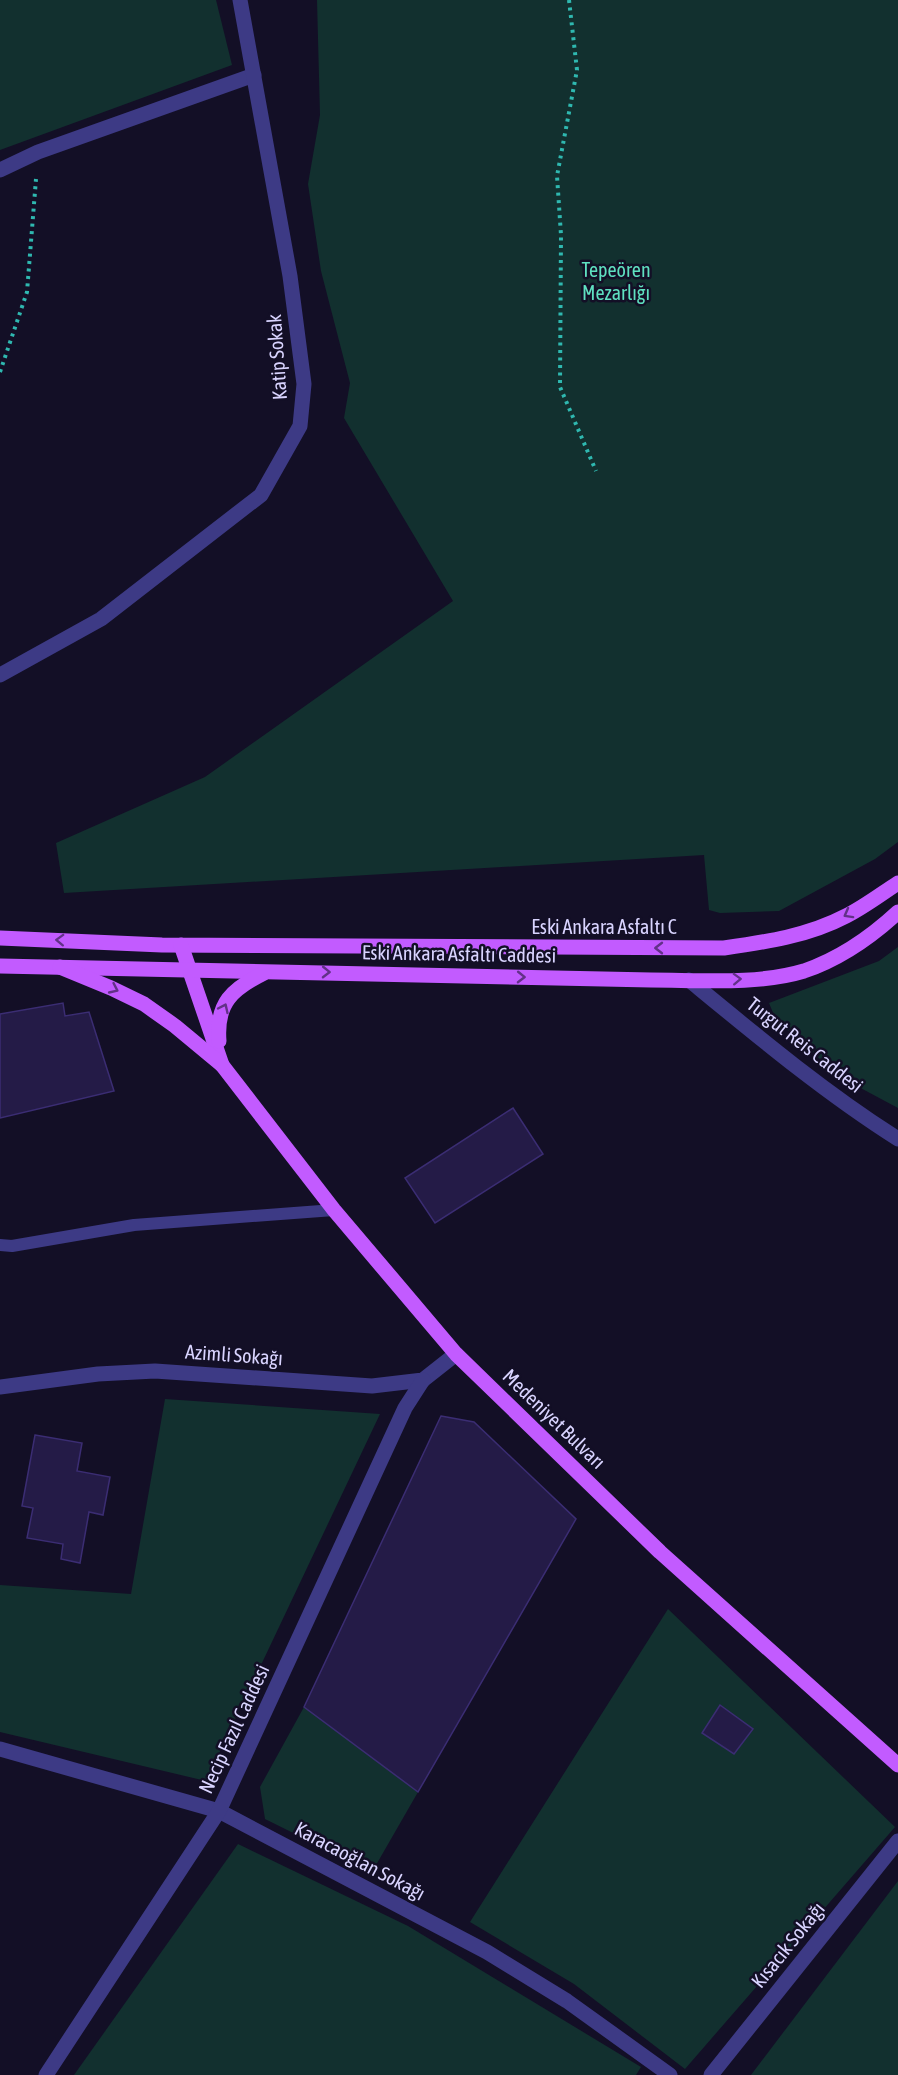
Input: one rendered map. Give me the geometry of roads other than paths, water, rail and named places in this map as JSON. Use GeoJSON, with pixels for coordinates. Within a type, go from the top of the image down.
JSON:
{"type":"FeatureCollection","features":[{"type":"Feature","properties":{"kind":"main road","name":"Eski Ankara Asfaltı C"},"geometry":{"type":"LineString","coordinates":[[181,945],[724,948],[768,942],[805,933],[846,916],[898,883]]}},
{"type":"Feature","properties":{"kind":"main road","name":"Eski Ankara Asfaltı Caddesi"},"geometry":{"type":"LineString","coordinates":[[0,966],[689,980],[774,977],[803,971],[831,959],[854,946],[898,912]]}},
{"type":"Feature","properties":{"kind":"main road"},"geometry":{"type":"LineString","coordinates":[[0,938],[181,945]]}},
{"type":"Feature","properties":{"kind":"main road","name":"Medeniyet Bulvarı"},"geometry":{"type":"LineString","coordinates":[[181,945],[222,1065]]}},
{"type":"Feature","properties":{"kind":"main road","name":"Medeniyet Bulvarı"},"geometry":{"type":"LineString","coordinates":[[60,967],[144,1004],[222,1065],[334,1210],[456,1353],[660,1552],[898,1765]]}},
{"type":"Feature","properties":{"kind":"main road"},"geometry":{"type":"LineString","coordinates":[[222,1065],[218,1026],[220,1012],[235,992],[248,981],[268,971]]}},
{"type":"Feature","properties":{"kind":"street","name":"Katip Sokak"},"geometry":{"type":"LineString","coordinates":[[0,675],[101,619],[261,495],[300,426],[304,384],[293,297],[240,0]]}},
{"type":"Feature","properties":{"kind":"street"},"geometry":{"type":"LineString","coordinates":[[0,170],[38,152],[254,75]]}},
{"type":"Feature","properties":{"kind":"street","name":"Turgut Reis Caddesi"},"geometry":{"type":"LineString","coordinates":[[689,980],[803,1074],[855,1112],[898,1139]]}},
{"type":"Feature","properties":{"kind":"street"},"geometry":{"type":"LineString","coordinates":[[423,1380],[456,1353]]}},
{"type":"Feature","properties":{"kind":"street","name":"Azimli Sokağı"},"geometry":{"type":"LineString","coordinates":[[0,1387],[98,1374],[155,1371],[372,1386],[423,1380]]}},
{"type":"Feature","properties":{"kind":"street","name":"Necip Fazıl Caddesi"},"geometry":{"type":"LineString","coordinates":[[46,2075],[219,1811],[405,1408],[423,1380]]}},
{"type":"Feature","properties":{"kind":"street","name":"Karacaoğlan Sokağı"},"geometry":{"type":"LineString","coordinates":[[0,1749],[219,1811],[487,1952],[567,2001],[670,2075]]}},
{"type":"Feature","properties":{"kind":"street","name":"Kısacık Sokağı"},"geometry":{"type":"LineString","coordinates":[[711,2075],[898,1841]]}},
{"type":"Feature","properties":{"kind":"lane"},"geometry":{"type":"LineString","coordinates":[[0,1245],[12,1246],[134,1225],[334,1210]]}},
{"type":"Feature","properties":{"kind":"park label","name":"Tepeören Mezarlığı"},"geometry":{"type":"Point","coordinates":[616,282]}}]}
